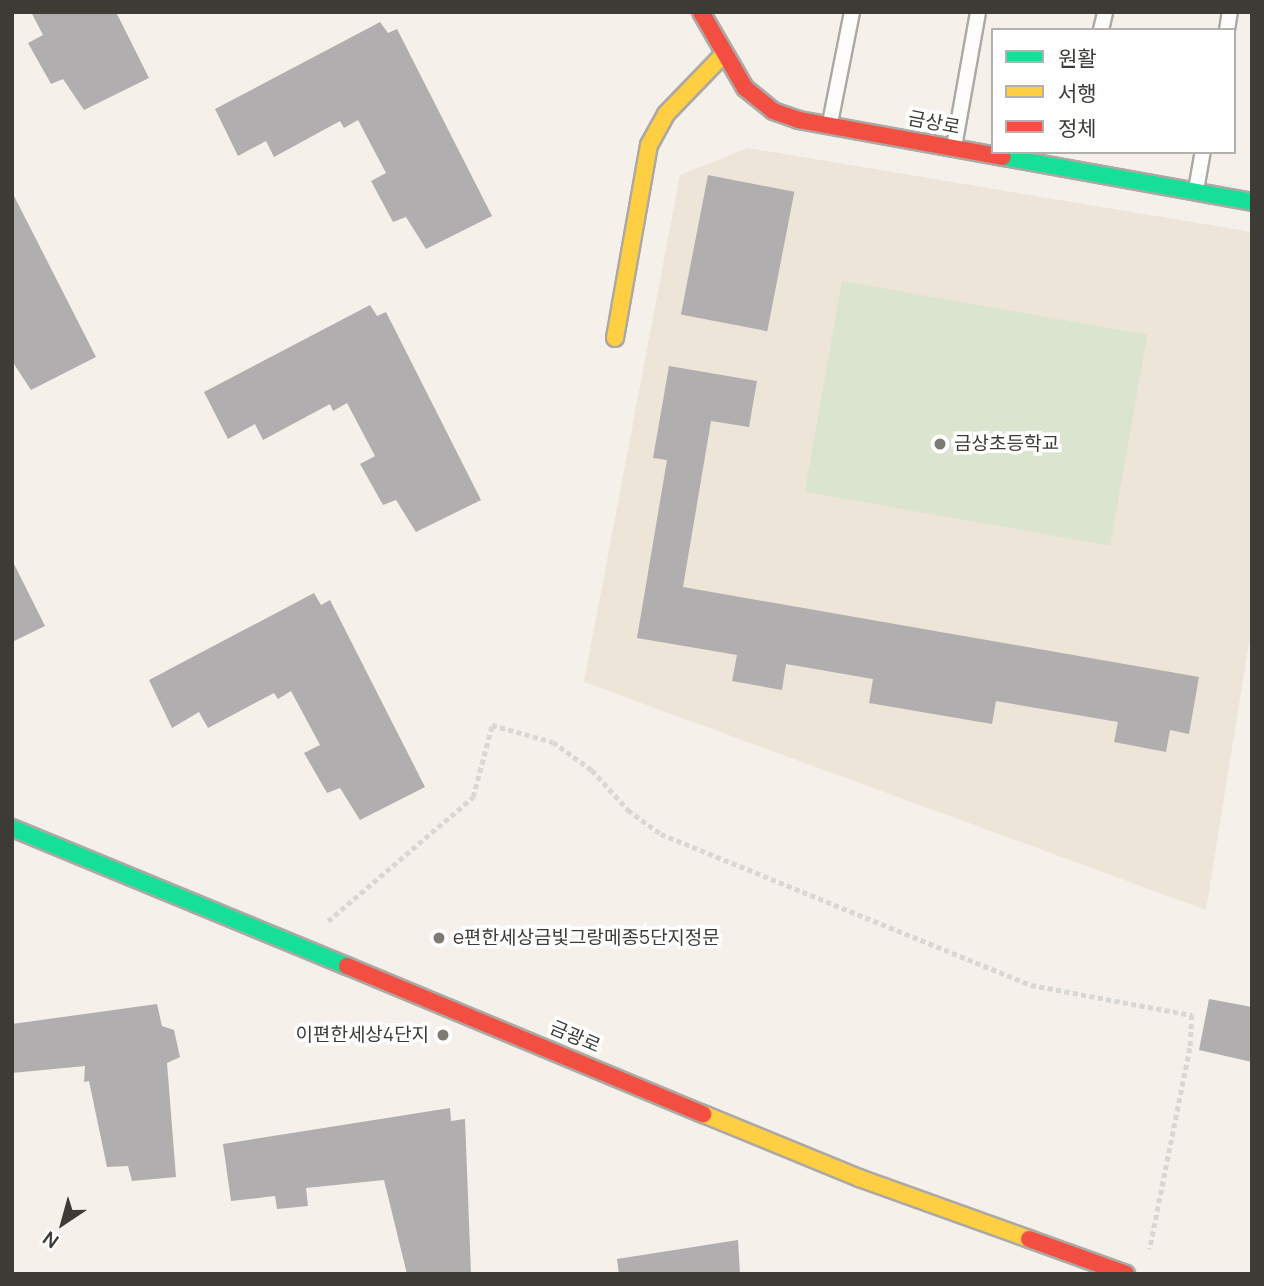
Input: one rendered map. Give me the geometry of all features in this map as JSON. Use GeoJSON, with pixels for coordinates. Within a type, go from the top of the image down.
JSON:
{"type":"FeatureCollection","features":[{"type":"Feature","properties":{"kind":"street","name":"금상로"},"geometry":{"type":"LineString","coordinates":[[705,15],[723,55],[745,88],[773,111],[953,149],[1252,202]]}},
{"type":"Feature","properties":{"kind":"street"},"geometry":{"type":"LineString","coordinates":[[615,338],[649,145],[666,114],[723,55]]}},
{"type":"Feature","properties":{"kind":"street","name":"금광로"},"geometry":{"type":"LineString","coordinates":[[12,828],[301,944],[859,1178],[1126,1274]]}},
{"type":"Feature","properties":{"kind":"lane"},"geometry":{"type":"LineString","coordinates":[[830,124],[852,12]]}},
{"type":"Feature","properties":{"kind":"lane"},"geometry":{"type":"LineString","coordinates":[[953,149],[978,12]]}},
{"type":"Feature","properties":{"kind":"lane"},"geometry":{"type":"LineString","coordinates":[[1074,171],[1078,154]]}},
{"type":"Feature","properties":{"kind":"lane"},"geometry":{"type":"LineString","coordinates":[[1196,191],[1203,154]]}},
{"type":"Feature","properties":{"kind":"path"},"geometry":{"type":"LineString","coordinates":[[301,944],[472,797],[492,725],[553,742],[592,769],[628,810],[661,834],[1031,985],[1192,1015],[1190,1048],[1147,1261]]}},
{"type":"Feature","properties":{"kind":"shaded area","name":"금상초등학교"},"geometry":{"type":"Polygon","coordinates":[[[748,148],[1252,232],[1252,624],[1206,910],[584,682],[680,175],[748,148]]]}},
{"type":"Feature","properties":{"kind":"green space"},"geometry":{"type":"Polygon","coordinates":[[[842,281],[1147,335],[1110,546],[805,492],[842,281]]]}},
{"type":"Feature","properties":{"kind":"building"},"geometry":{"type":"Polygon","coordinates":[[[31,12],[116,12],[149,78],[84,110],[63,79],[51,84],[28,43],[43,35],[31,12]]]}},
{"type":"Feature","properties":{"kind":"building"},"geometry":{"type":"Polygon","coordinates":[[[380,22],[388,33],[397,29],[492,216],[426,249],[406,217],[393,222],[371,181],[386,173],[358,120],[344,128],[340,121],[274,157],[266,141],[238,156],[215,109],[380,22]]]}},
{"type":"Feature","properties":{"kind":"building"},"geometry":{"type":"Polygon","coordinates":[[[708,175],[794,192],[767,331],[681,314],[708,175]]]}},
{"type":"Feature","properties":{"kind":"building"},"geometry":{"type":"Polygon","coordinates":[[[12,192],[96,357],[31,390],[12,361],[12,192]]]}},
{"type":"Feature","properties":{"kind":"building"},"geometry":{"type":"Polygon","coordinates":[[[370,305],[377,316],[386,312],[481,500],[416,532],[396,500],[383,505],[360,464],[375,456],[347,403],[333,411],[330,404],[263,440],[255,424],[228,439],[204,392],[370,305]]]}},
{"type":"Feature","properties":{"kind":"building"},"geometry":{"type":"Polygon","coordinates":[[[669,366],[757,381],[749,427],[711,421],[683,587],[1199,677],[1189,734],[1170,730],[1166,752],[1114,742],[1118,722],[996,701],[992,724],[869,703],[873,679],[786,664],[782,690],[732,681],[737,655],[637,638],[667,460],[653,458],[669,366]]]}},
{"type":"Feature","properties":{"kind":"building"},"geometry":{"type":"Polygon","coordinates":[[[12,560],[45,626],[12,642],[12,560]]]}},
{"type":"Feature","properties":{"kind":"building"},"geometry":{"type":"Polygon","coordinates":[[[314,593],[321,605],[330,600],[425,787],[360,820],[340,788],[327,793],[304,753],[320,745],[291,691],[278,699],[274,693],[208,728],[199,712],[172,728],[149,680],[314,593]]]}},
{"type":"Feature","properties":{"kind":"building"},"geometry":{"type":"Polygon","coordinates":[[[1209,999],[1252,1007],[1252,1062],[1199,1050],[1209,999]]]}},
{"type":"Feature","properties":{"kind":"building"},"geometry":{"type":"Polygon","coordinates":[[[157,1004],[162,1026],[174,1030],[180,1057],[167,1063],[176,1177],[132,1181],[128,1166],[107,1167],[89,1081],[84,1082],[85,1066],[12,1073],[12,1024],[157,1004]]]}},
{"type":"Feature","properties":{"kind":"building"},"geometry":{"type":"Polygon","coordinates":[[[450,1108],[451,1121],[465,1119],[471,1274],[407,1274],[384,1180],[306,1188],[308,1206],[277,1209],[275,1196],[231,1201],[223,1144],[450,1108]]]}},
{"type":"Feature","properties":{"kind":"building"},"geometry":{"type":"Polygon","coordinates":[[[738,1240],[740,1274],[619,1274],[617,1259],[738,1240]]]}},
{"type":"Feature","properties":{"kind":"traffic: fast"},"geometry":{"type":"LineString","coordinates":[[1003,157],[1252,202]]}},
{"type":"Feature","properties":{"kind":"traffic: fast"},"geometry":{"type":"LineString","coordinates":[[12,828],[347,966]]}},
{"type":"Feature","properties":{"kind":"traffic: slow"},"geometry":{"type":"LineString","coordinates":[[615,338],[649,145],[666,114],[723,55]]}},
{"type":"Feature","properties":{"kind":"traffic: slow"},"geometry":{"type":"LineString","coordinates":[[703,1114],[859,1178],[1029,1239]]}},
{"type":"Feature","properties":{"kind":"traffic: jam"},"geometry":{"type":"LineString","coordinates":[[701,12],[745,88],[773,111],[799,120],[1003,157]]}},
{"type":"Feature","properties":{"kind":"traffic: jam"},"geometry":{"type":"LineString","coordinates":[[347,966],[703,1114]]}},
{"type":"Feature","properties":{"kind":"traffic: jam"},"geometry":{"type":"LineString","coordinates":[[1029,1239],[1126,1274]]}},
{"type":"Feature","properties":{"kind":"place","name":"금상초등학교"},"geometry":{"type":"Point","coordinates":[940,444]}},
{"type":"Feature","properties":{"kind":"place","name":"e편한세상금빛그랑메종5단지정문"},"geometry":{"type":"Point","coordinates":[439,938]}},
{"type":"Feature","properties":{"kind":"place","name":"이편한세상4단지"},"geometry":{"type":"Point","coordinates":[443,1035]}}]}
